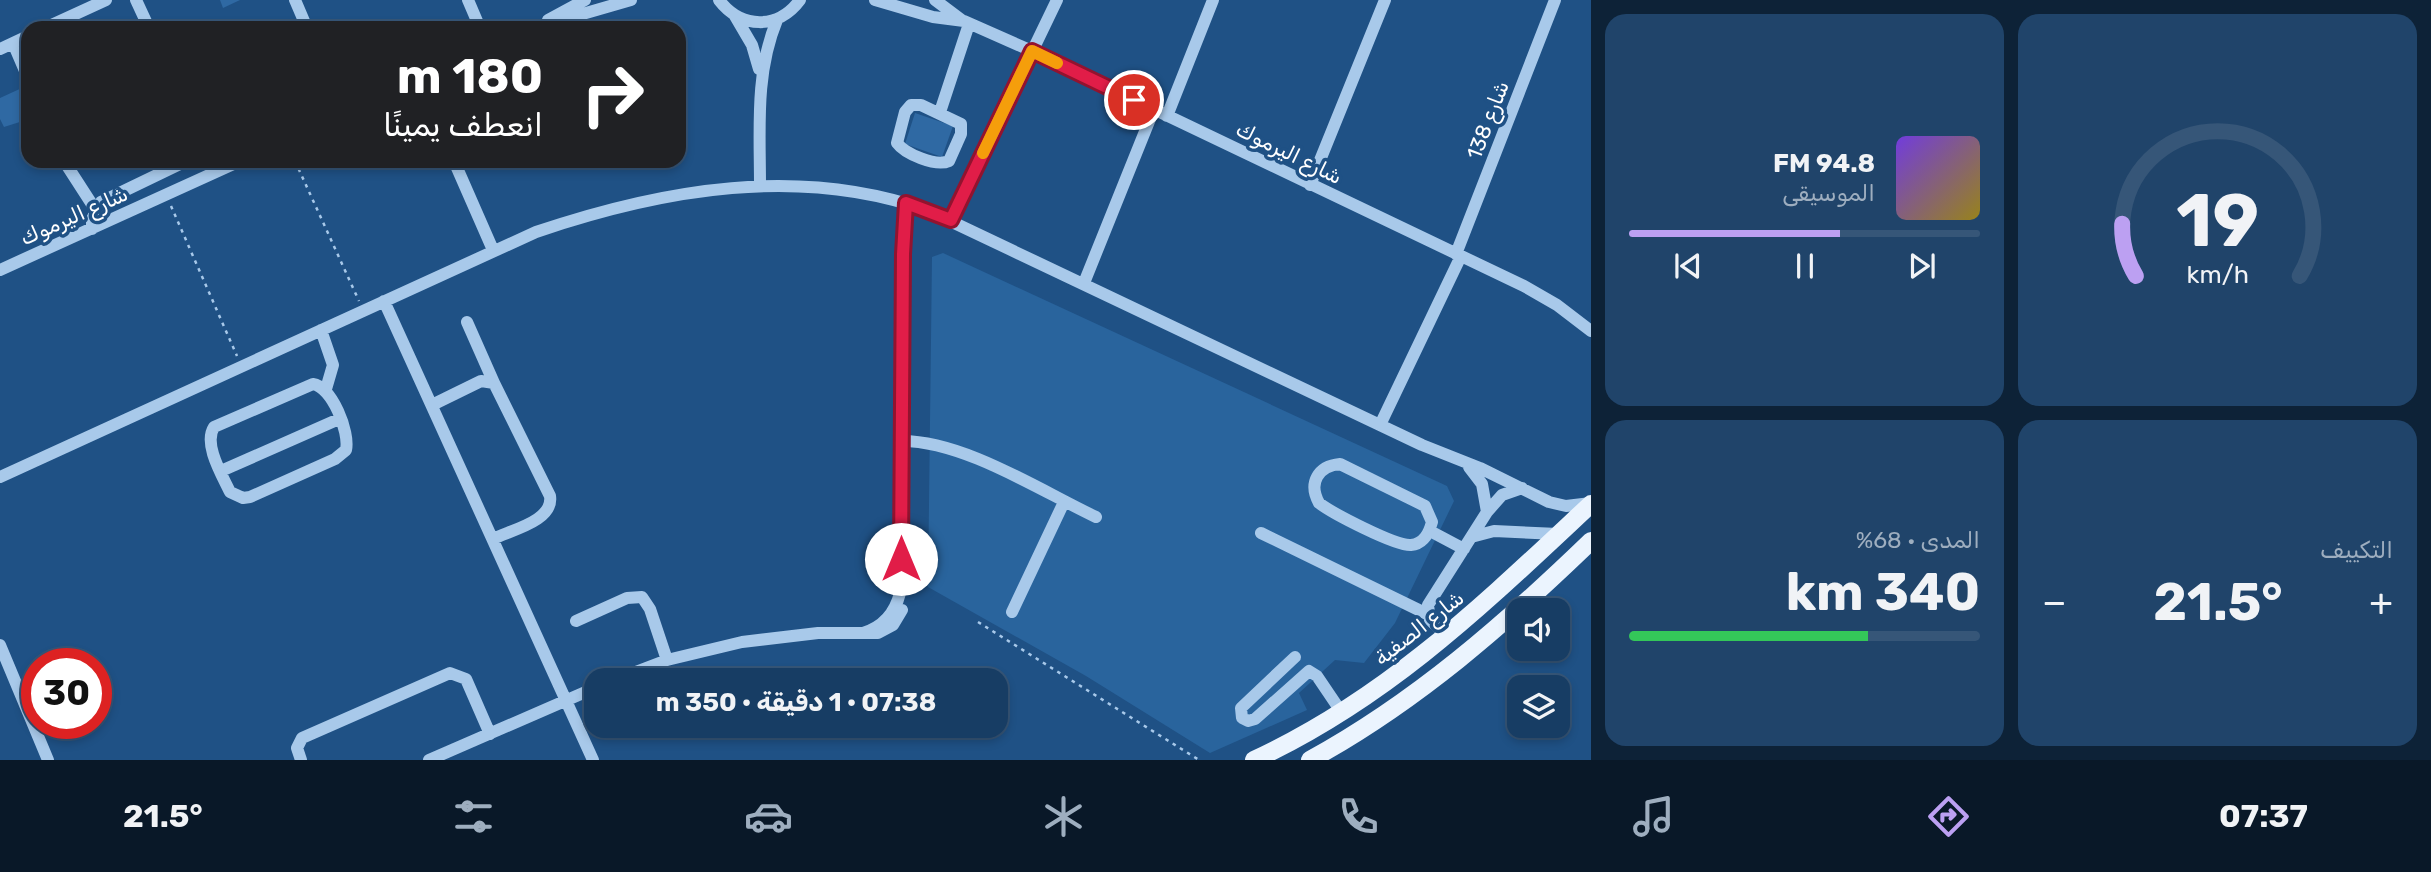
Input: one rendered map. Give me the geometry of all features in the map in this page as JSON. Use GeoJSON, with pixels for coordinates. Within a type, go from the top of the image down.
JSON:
{"type":"FeatureCollection","features":[{"type":"Feature","properties":{"kind":"main road","name":"شارع الصفية"},"geometry":{"type":"LineString","coordinates":[[1254,760],[1284,753],[1448,637],[1591,503]]}},
{"type":"Feature","properties":{"kind":"main road"},"geometry":{"type":"LineString","coordinates":[[1310,760],[1356,733],[1446,671],[1520,609],[1591,541]]}},
{"type":"Feature","properties":{"kind":"street"},"geometry":{"type":"LineString","coordinates":[[60,21],[106,0]]}},
{"type":"Feature","properties":{"kind":"street"},"geometry":{"type":"LineString","coordinates":[[136,0],[146,21]]}},
{"type":"Feature","properties":{"kind":"street"},"geometry":{"type":"LineString","coordinates":[[295,0],[304,21]]}},
{"type":"Feature","properties":{"kind":"street"},"geometry":{"type":"LineString","coordinates":[[468,0],[477,21]]}},
{"type":"Feature","properties":{"kind":"street"},"geometry":{"type":"LineString","coordinates":[[546,21],[585,0]]}},
{"type":"Feature","properties":{"kind":"street"},"geometry":{"type":"LineString","coordinates":[[558,21],[631,0]]}},
{"type":"Feature","properties":{"kind":"street"},"geometry":{"type":"LineString","coordinates":[[719,0],[734,16],[752,45],[760,78]]}},
{"type":"Feature","properties":{"kind":"street"},"geometry":{"type":"LineString","coordinates":[[760,185],[760,78],[766,48],[777,20],[800,0]]}},
{"type":"Feature","properties":{"kind":"street","name":"شارع اليرموك"},"geometry":{"type":"LineString","coordinates":[[875,0],[933,17],[966,23],[1032,51],[1459,255],[1557,305],[1590,327]]}},
{"type":"Feature","properties":{"kind":"street","name":"شارع اليرموك"},"geometry":{"type":"LineString","coordinates":[[935,0],[966,23]]}},
{"type":"Feature","properties":{"kind":"street"},"geometry":{"type":"LineString","coordinates":[[951,220],[1057,0]]}},
{"type":"Feature","properties":{"kind":"street"},"geometry":{"type":"LineString","coordinates":[[1167,116],[1213,0]]}},
{"type":"Feature","properties":{"kind":"street"},"geometry":{"type":"LineString","coordinates":[[1310,185],[1384,0]]}},
{"type":"Feature","properties":{"kind":"street","name":"شارع 138"},"geometry":{"type":"LineString","coordinates":[[1380,425],[1459,255],[1555,0]]}},
{"type":"Feature","properties":{"kind":"street"},"geometry":{"type":"LineString","coordinates":[[734,16],[755,23],[777,20]]}},
{"type":"Feature","properties":{"kind":"street"},"geometry":{"type":"LineString","coordinates":[[940,112],[966,23]]}},
{"type":"Feature","properties":{"kind":"street"},"geometry":{"type":"LineString","coordinates":[[0,49],[21,39]]}},
{"type":"Feature","properties":{"kind":"street"},"geometry":{"type":"LineString","coordinates":[[13,43],[21,62]]}},
{"type":"Feature","properties":{"kind":"street"},"geometry":{"type":"LineString","coordinates":[[916,103],[940,112],[958,120],[962,129],[949,162],[940,164],[900,147],[896,139],[907,108],[916,103]]}},
{"type":"Feature","properties":{"kind":"street"},"geometry":{"type":"LineString","coordinates":[[1084,283],[1154,109]]}},
{"type":"Feature","properties":{"kind":"street"},"geometry":{"type":"LineString","coordinates":[[69,168],[95,209]]}},
{"type":"Feature","properties":{"kind":"street"},"geometry":{"type":"LineString","coordinates":[[92,229],[95,209],[109,197],[171,168]]}},
{"type":"Feature","properties":{"kind":"street","name":"شارع اليرموك"},"geometry":{"type":"LineString","coordinates":[[0,270],[225,168]]}},
{"type":"Feature","properties":{"kind":"street"},"geometry":{"type":"LineString","coordinates":[[457,168],[493,250]]}},
{"type":"Feature","properties":{"kind":"street"},"geometry":{"type":"LineString","coordinates":[[0,477],[493,250],[558,225],[669,195],[760,185],[819,186],[906,203],[951,220],[1466,464],[1557,504],[1591,503]]}},
{"type":"Feature","properties":{"kind":"street"},"geometry":{"type":"LineString","coordinates":[[646,668],[667,660],[779,636],[886,630],[898,619],[903,603],[902,441],[906,203]]}},
{"type":"Feature","properties":{"kind":"street"},"geometry":{"type":"LineString","coordinates":[[384,301],[593,760]]}},
{"type":"Feature","properties":{"kind":"street"},"geometry":{"type":"LineString","coordinates":[[467,322],[551,503],[545,515],[493,539]]}},
{"type":"Feature","properties":{"kind":"street"},"geometry":{"type":"LineString","coordinates":[[321,330],[333,365],[326,389]]}},
{"type":"Feature","properties":{"kind":"street"},"geometry":{"type":"LineString","coordinates":[[432,405],[481,381],[494,383]]}},
{"type":"Feature","properties":{"kind":"street"},"geometry":{"type":"LineString","coordinates":[[307,385],[320,385],[326,389],[347,443],[342,456],[243,498],[230,492],[209,439],[214,427],[307,385]]}},
{"type":"Feature","properties":{"kind":"street"},"geometry":{"type":"LineString","coordinates":[[221,471],[339,419]]}},
{"type":"Feature","properties":{"kind":"street"},"geometry":{"type":"LineString","coordinates":[[902,441],[930,443],[958,451],[1096,517]]}},
{"type":"Feature","properties":{"kind":"street"},"geometry":{"type":"LineString","coordinates":[[1466,464],[1482,484],[1487,512]]}},
{"type":"Feature","properties":{"kind":"street"},"geometry":{"type":"LineString","coordinates":[[1331,465],[1349,467],[1425,506],[1432,522],[1430,531],[1419,542],[1403,544],[1326,508],[1315,494],[1317,476],[1331,465]]}},
{"type":"Feature","properties":{"kind":"street"},"geometry":{"type":"LineString","coordinates":[[1427,614],[1428,605],[1475,536],[1487,512],[1502,495],[1522,488]]}},
{"type":"Feature","properties":{"kind":"street"},"geometry":{"type":"LineString","coordinates":[[1012,612],[1064,502]]}},
{"type":"Feature","properties":{"kind":"street"},"geometry":{"type":"LineString","coordinates":[[1430,531],[1464,549]]}},
{"type":"Feature","properties":{"kind":"street"},"geometry":{"type":"LineString","coordinates":[[1475,536],[1494,531],[1558,534]]}},
{"type":"Feature","properties":{"kind":"street"},"geometry":{"type":"LineString","coordinates":[[1261,533],[1427,614],[1448,637]]}},
{"type":"Feature","properties":{"kind":"street"},"geometry":{"type":"LineString","coordinates":[[576,621],[627,598],[642,597],[650,609],[667,660]]}},
{"type":"Feature","properties":{"kind":"street"},"geometry":{"type":"LineString","coordinates":[[0,645],[48,760]]}},
{"type":"Feature","properties":{"kind":"street"},"geometry":{"type":"LineString","coordinates":[[1295,657],[1241,708],[1242,718],[1248,721],[1255,719],[1309,671],[1317,676],[1342,713]]}},
{"type":"Feature","properties":{"kind":"street"},"geometry":{"type":"LineString","coordinates":[[301,760],[297,748],[302,738],[450,673],[466,679],[490,734]]}},
{"type":"Feature","properties":{"kind":"street"},"geometry":{"type":"LineString","coordinates":[[429,760],[584,692]]}},
{"type":"Feature","properties":{"kind":"path"},"geometry":{"type":"LineString","coordinates":[[298,168],[363,310]]}},
{"type":"Feature","properties":{"kind":"path"},"geometry":{"type":"LineString","coordinates":[[166,195],[242,366]]}},
{"type":"Feature","properties":{"kind":"path"},"geometry":{"type":"LineString","coordinates":[[978,622],[1199,760]]}},
{"type":"Feature","properties":{"kind":"shaded area"},"geometry":{"type":"Polygon","coordinates":[[[943,253],[1447,486],[1454,501],[1395,623],[1364,663],[1335,660],[1299,693],[1307,710],[1210,753],[1086,676],[928,587],[932,257],[943,253]]]}},
{"type":"Feature","properties":{"kind":"building"},"geometry":{"type":"Polygon","coordinates":[[[220,0],[240,0],[223,8],[220,0]]]}},
{"type":"Feature","properties":{"kind":"building"},"geometry":{"type":"Polygon","coordinates":[[[21,88],[21,122],[4,127],[0,119],[0,98],[21,88]]]}},
{"type":"Feature","properties":{"kind":"building"},"geometry":{"type":"Polygon","coordinates":[[[915,113],[953,126],[942,157],[905,144],[915,113]]]}},
{"type":"Feature","properties":{"kind":"slow traffic"},"geometry":{"type":"LineString","coordinates":[[983,153],[1032,51],[1057,63]]}},
{"type":"Feature","properties":{"kind":"route"},"geometry":{"type":"LineString","coordinates":[[901,559],[903,254],[906,203],[951,220],[1032,51],[1134,100]]}}]}
